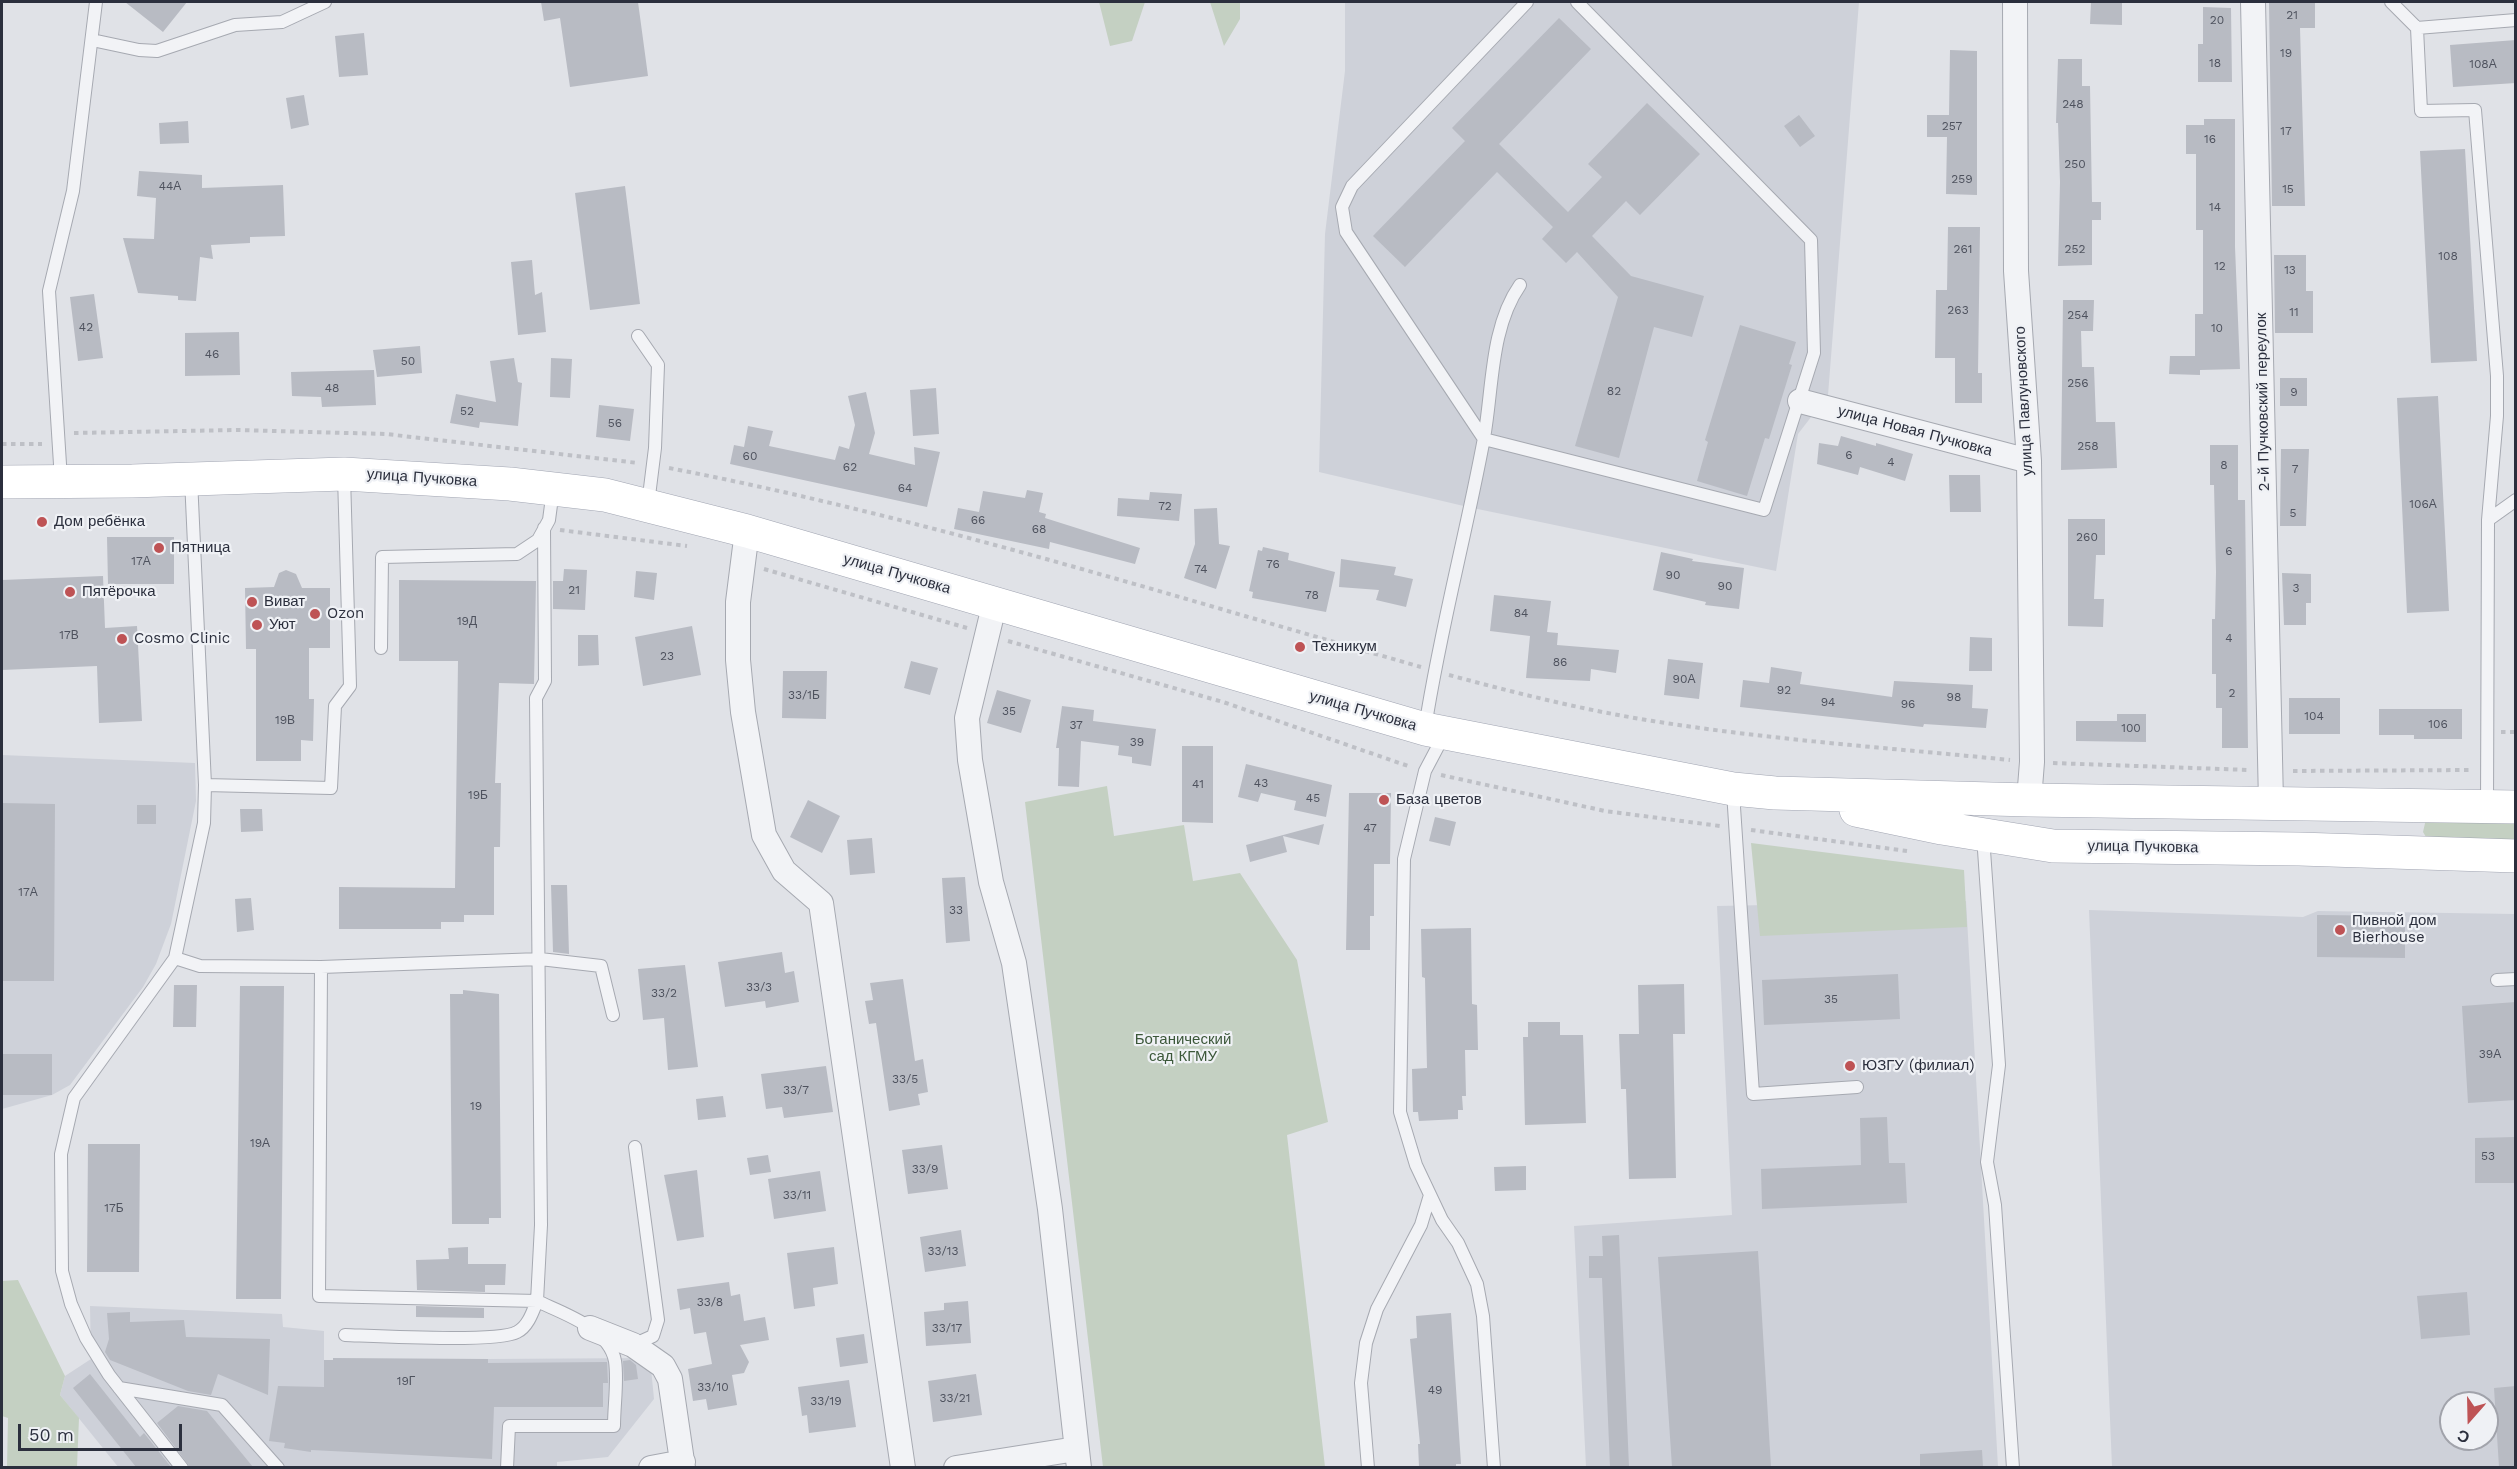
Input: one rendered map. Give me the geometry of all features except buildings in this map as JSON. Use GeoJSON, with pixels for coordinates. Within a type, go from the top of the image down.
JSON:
{"type":"FeatureCollection","features":[{"type":"Feature","properties":{"kind":"main road","name":"улица Пучковка"},"geometry":{"type":"LineString","coordinates":[[2,482],[344,474],[553,489],[648,504],[995,602],[1435,732],[1733,789],[1775,793],[2017,799],[2271,786],[2403,805],[2501,806]]}},
{"type":"Feature","properties":{"kind":"main road","name":"улица Пучковка"},"geometry":{"type":"LineString","coordinates":[[1775,793],[2053,846],[2299,849],[2516,856]]}},
{"type":"Feature","properties":{"kind":"main road"},"geometry":{"type":"LineString","coordinates":[[2403,805],[2403,854]]}},
{"type":"Feature","properties":{"kind":"street","name":"улица Павлуновского"},"geometry":{"type":"LineString","coordinates":[[1993,836],[2017,799],[2032,762],[2029,461],[2016,271],[2015,2]]}},
{"type":"Feature","properties":{"kind":"street","name":"2-й Пучковский переулок"},"geometry":{"type":"LineString","coordinates":[[2253,2],[2271,786]]}},
{"type":"Feature","properties":{"kind":"street","name":"улица Новая Пучковка"},"geometry":{"type":"LineString","coordinates":[[1800,401],[2029,461]]}},
{"type":"Feature","properties":{"kind":"street"},"geometry":{"type":"LineString","coordinates":[[747,531],[738,602],[738,660],[743,712],[764,835],[784,871],[821,903],[903,1467]]}},
{"type":"Feature","properties":{"kind":"street"},"geometry":{"type":"LineString","coordinates":[[956,1467],[1077,1458],[1050,1209],[1014,963],[991,882],[970,760],[967,718],[995,602]]}},
{"type":"Feature","properties":{"kind":"street"},"geometry":{"type":"LineString","coordinates":[[590,1328],[633,1345],[652,1356],[663,1366],[670,1379],[683,1465],[651,1467]]}},
{"type":"Feature","properties":{"kind":"lane"},"geometry":{"type":"LineString","coordinates":[[61,482],[49,291],[72,191],[96,2]]}},
{"type":"Feature","properties":{"kind":"lane"},"geometry":{"type":"LineString","coordinates":[[92,40],[140,50],[157,51],[235,26],[282,22],[325,2]]}},
{"type":"Feature","properties":{"kind":"lane"},"geometry":{"type":"LineString","coordinates":[[1527,2],[1352,186],[1342,207],[1346,232],[1484,439],[1764,510],[1814,353],[1811,240],[1577,2]]}},
{"type":"Feature","properties":{"kind":"lane"},"geometry":{"type":"LineString","coordinates":[[2391,2],[2417,28],[2421,111],[2475,110],[2498,376],[2498,416],[2488,520],[2487,770],[2501,806]]}},
{"type":"Feature","properties":{"kind":"lane"},"geometry":{"type":"LineString","coordinates":[[2417,28],[2516,20]]}},
{"type":"Feature","properties":{"kind":"lane"},"geometry":{"type":"LineString","coordinates":[[1494,1467],[1483,1316],[1477,1284],[1416,1165],[1400,1112],[1402,901],[1404,859],[1410,826],[1435,732],[1434,670],[1484,439],[1501,326],[1510,299],[1520,285]]}},
{"type":"Feature","properties":{"kind":"lane"},"geometry":{"type":"LineString","coordinates":[[639,336],[658,365],[653,465],[648,504]]}},
{"type":"Feature","properties":{"kind":"lane"},"geometry":{"type":"LineString","coordinates":[[205,785],[330,788],[335,706],[350,686],[344,474]]}},
{"type":"Feature","properties":{"kind":"lane"},"geometry":{"type":"LineString","coordinates":[[182,1467],[119,1388],[86,1338],[70,1304],[62,1271],[61,1154],[74,1098],[175,958],[204,823],[205,785],[191,478]]}},
{"type":"Feature","properties":{"kind":"lane"},"geometry":{"type":"LineString","coordinates":[[381,648],[382,557],[517,554],[538,540],[549,519],[553,489]]}},
{"type":"Feature","properties":{"kind":"lane"},"geometry":{"type":"LineString","coordinates":[[2488,520],[2516,500]]}},
{"type":"Feature","properties":{"kind":"lane"},"geometry":{"type":"LineString","coordinates":[[345,1335],[493,1337],[518,1332],[529,1318],[537,1301],[541,1225],[536,698],[545,681],[544,528]]}},
{"type":"Feature","properties":{"kind":"lane"},"geometry":{"type":"LineString","coordinates":[[1733,789],[1753,1094],[1857,1088]]}},
{"type":"Feature","properties":{"kind":"lane"},"geometry":{"type":"LineString","coordinates":[[1993,836],[1999,1065],[1987,1162],[1995,1205],[2013,1467]]}},
{"type":"Feature","properties":{"kind":"lane"},"geometry":{"type":"LineString","coordinates":[[175,958],[200,966],[321,968],[540,959],[601,966],[613,1016]]}},
{"type":"Feature","properties":{"kind":"lane"},"geometry":{"type":"LineString","coordinates":[[321,968],[319,1296],[537,1301],[590,1328],[607,1343],[615,1360],[614,1426],[509,1426],[507,1467]]}},
{"type":"Feature","properties":{"kind":"lane"},"geometry":{"type":"LineString","coordinates":[[2497,980],[2516,979]]}},
{"type":"Feature","properties":{"kind":"lane"},"geometry":{"type":"LineString","coordinates":[[633,1345],[653,1336],[658,1320],[635,1146]]}},
{"type":"Feature","properties":{"kind":"lane"},"geometry":{"type":"LineString","coordinates":[[1368,1467],[1361,1383],[1366,1343],[1377,1309],[1421,1225],[1430,1195]]}},
{"type":"Feature","properties":{"kind":"lane"},"geometry":{"type":"LineString","coordinates":[[119,1388],[222,1405],[278,1467]]}},
{"type":"Feature","properties":{"kind":"path"},"geometry":{"type":"LineString","coordinates":[[2,444],[236,430],[386,434],[653,465],[753,484],[1003,548],[1544,700],[1653,721],[1775,737],[2271,786],[2487,770]]}},
{"type":"Feature","properties":{"kind":"shaded area"},"geometry":{"type":"Polygon","coordinates":[[[1345,2],[1859,2],[1828,395],[1798,434],[1776,571],[1468,507],[1319,472],[1325,234],[1345,71],[1345,2]]]}},
{"type":"Feature","properties":{"kind":"shaded area"},"geometry":{"type":"Polygon","coordinates":[[[2,755],[195,763],[196,801],[171,924],[156,964],[143,987],[70,1085],[52,1095],[2,1109],[2,755]]]}},
{"type":"Feature","properties":{"kind":"shaded area"},"geometry":{"type":"Polygon","coordinates":[[[1966,901],[1998,1467],[1586,1467],[1574,1226],[1732,1215],[1717,906],[1966,901]]]}},
{"type":"Feature","properties":{"kind":"shaded area"},"geometry":{"type":"Polygon","coordinates":[[[2089,910],[2303,917],[2318,911],[2515,914],[2515,1467],[2112,1467],[2089,910]]]}},
{"type":"Feature","properties":{"kind":"shaded area"},"geometry":{"type":"Polygon","coordinates":[[[90,1306],[282,1314],[283,1327],[324,1331],[324,1402],[487,1405],[488,1359],[650,1358],[654,1399],[608,1457],[557,1462],[557,1467],[119,1468],[60,1395],[65,1376],[91,1359],[90,1306]]]}},
{"type":"Feature","properties":{"kind":"green space"},"geometry":{"type":"Polygon","coordinates":[[[1099,2],[1145,2],[1132,41],[1110,46],[1099,2]]]}},
{"type":"Feature","properties":{"kind":"green space"},"geometry":{"type":"Polygon","coordinates":[[[1210,2],[1240,2],[1240,19],[1224,46],[1210,2]]]}},
{"type":"Feature","properties":{"kind":"green space","name":"Ботанический сад КГМУ"},"geometry":{"type":"Polygon","coordinates":[[[1107,786],[1114,836],[1184,825],[1193,881],[1240,873],[1297,960],[1328,1122],[1287,1135],[1325,1467],[1103,1467],[1025,802],[1107,786]]]}},
{"type":"Feature","properties":{"kind":"green space"},"geometry":{"type":"Polygon","coordinates":[[[2515,817],[2515,845],[2426,837],[2423,832],[2426,819],[2515,817]]]}},
{"type":"Feature","properties":{"kind":"green space"},"geometry":{"type":"Polygon","coordinates":[[[1751,843],[1964,870],[1967,927],[1760,936],[1751,843]]]}},
{"type":"Feature","properties":{"kind":"green space"},"geometry":{"type":"Polygon","coordinates":[[[18,1280],[65,1376],[60,1395],[79,1418],[77,1467],[7,1467],[8,1418],[2,1416],[2,1281],[18,1280]]]}},
{"type":"Feature","properties":{"kind":"place","name":"Дом ребёнка"},"geometry":{"type":"Point","coordinates":[42,522]}},
{"type":"Feature","properties":{"kind":"place","name":"Пятница"},"geometry":{"type":"Point","coordinates":[159,548]}},
{"type":"Feature","properties":{"kind":"place","name":"Пятёрочка"},"geometry":{"type":"Point","coordinates":[70,592]}},
{"type":"Feature","properties":{"kind":"place","name":"Виват"},"geometry":{"type":"Point","coordinates":[252,602]}},
{"type":"Feature","properties":{"kind":"place","name":"Ozon"},"geometry":{"type":"Point","coordinates":[315,614]}},
{"type":"Feature","properties":{"kind":"place","name":"Уют"},"geometry":{"type":"Point","coordinates":[257,625]}},
{"type":"Feature","properties":{"kind":"place","name":"Cosmo Clinic"},"geometry":{"type":"Point","coordinates":[122,639]}},
{"type":"Feature","properties":{"kind":"place","name":"Техникум"},"geometry":{"type":"Point","coordinates":[1300,647]}},
{"type":"Feature","properties":{"kind":"place","name":"База цветов"},"geometry":{"type":"Point","coordinates":[1384,800]}},
{"type":"Feature","properties":{"kind":"place","name":"Пивной дом Bierhouse"},"geometry":{"type":"Point","coordinates":[2340,930]}},
{"type":"Feature","properties":{"kind":"place","name":"ЮЗГУ (филиал)"},"geometry":{"type":"Point","coordinates":[1850,1066]}}]}
